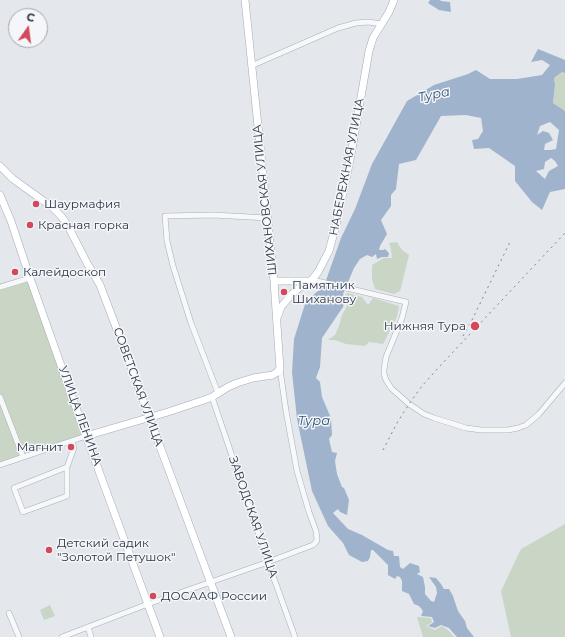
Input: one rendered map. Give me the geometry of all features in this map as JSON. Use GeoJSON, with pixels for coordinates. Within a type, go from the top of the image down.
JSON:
{"type":"FeatureCollection","features":[{"type":"Feature","properties":{"kind":"main road","name":"ШИХАНОВСКАЯ УЛИЦА"},"geometry":{"type":"LineString","coordinates":[[245,0],[274,281],[280,369]]}},
{"type":"Feature","properties":{"kind":"main road","name":"НАБЕРЕЖНАЯ УЛИЦА"},"geometry":{"type":"LineString","coordinates":[[277,320],[281,307],[292,294],[301,286],[314,281],[329,251],[341,205],[350,160],[369,51],[373,38],[389,12],[394,0]]}},
{"type":"Feature","properties":{"kind":"main road","name":"СОВЕТСКАЯ УЛИЦА"},"geometry":{"type":"LineString","coordinates":[[0,167],[52,207],[61,216],[100,285],[231,637]]}},
{"type":"Feature","properties":{"kind":"main road"},"geometry":{"type":"LineString","coordinates":[[0,172],[9,175]]}},
{"type":"Feature","properties":{"kind":"main road","name":"УЛИЦА ЛЕНИНА"},"geometry":{"type":"LineString","coordinates":[[0,195],[11,221],[86,436],[160,637]]}},
{"type":"Feature","properties":{"kind":"main road"},"geometry":{"type":"LineString","coordinates":[[274,281],[314,281]]}},
{"type":"Feature","properties":{"kind":"main road"},"geometry":{"type":"LineString","coordinates":[[86,436],[168,412],[215,395],[241,381],[273,375],[280,369]]}},
{"type":"Feature","properties":{"kind":"street"},"geometry":{"type":"LineString","coordinates":[[251,66],[338,28],[356,23],[368,22],[382,24]]}},
{"type":"Feature","properties":{"kind":"street","name":"ЗАВОДСКАЯ УЛИЦА"},"geometry":{"type":"LineString","coordinates":[[268,218],[212,215],[165,216],[167,241],[173,266],[268,562],[295,637]]}},
{"type":"Feature","properties":{"kind":"street"},"geometry":{"type":"LineString","coordinates":[[0,287],[30,278]]}},
{"type":"Feature","properties":{"kind":"street"},"geometry":{"type":"LineString","coordinates":[[314,281],[406,302],[402,318],[386,358],[384,369],[386,380],[391,388],[409,404],[424,414],[458,426],[481,430],[494,431],[518,428],[531,421],[548,404],[565,382]]}},
{"type":"Feature","properties":{"kind":"street","name":"ШИХАНОВСКАЯ УЛИЦА"},"geometry":{"type":"LineString","coordinates":[[268,562],[313,545],[317,540],[316,531],[308,512],[297,471],[280,369]]}},
{"type":"Feature","properties":{"kind":"street"},"geometry":{"type":"LineString","coordinates":[[0,397],[23,457]]}},
{"type":"Feature","properties":{"kind":"street"},"geometry":{"type":"LineString","coordinates":[[0,465],[86,436]]}},
{"type":"Feature","properties":{"kind":"street"},"geometry":{"type":"LineString","coordinates":[[67,468],[14,488],[23,512],[67,496],[67,468],[74,448],[72,440]]}},
{"type":"Feature","properties":{"kind":"street"},"geometry":{"type":"LineString","coordinates":[[62,637],[148,604],[268,562]]}},
{"type":"Feature","properties":{"kind":"street"},"geometry":{"type":"LineString","coordinates":[[9,613],[19,637]]}},
{"type":"Feature","properties":{"kind":"street"},"geometry":{"type":"LineString","coordinates":[[88,627],[91,637]]}},
{"type":"Feature","properties":{"kind":"green space"},"geometry":{"type":"Polygon","coordinates":[[[562,72],[565,73],[565,111],[553,103],[555,85],[554,78],[562,72]]]}},
{"type":"Feature","properties":{"kind":"green space"},"geometry":{"type":"Polygon","coordinates":[[[397,242],[402,250],[409,255],[400,291],[394,294],[375,289],[372,279],[372,265],[384,258],[392,258],[389,243],[397,242]]]}},
{"type":"Feature","properties":{"kind":"green space"},"geometry":{"type":"Polygon","coordinates":[[[30,278],[86,436],[0,465],[0,287],[30,278]]]}},
{"type":"Feature","properties":{"kind":"green space"},"geometry":{"type":"Polygon","coordinates":[[[348,293],[362,297],[368,305],[373,298],[399,306],[397,317],[383,344],[369,342],[365,346],[328,340],[335,335],[339,326],[342,315],[347,306],[345,295],[348,293]]]}},
{"type":"Feature","properties":{"kind":"green space"},"geometry":{"type":"Polygon","coordinates":[[[565,524],[565,637],[511,637],[501,591],[521,549],[565,524]]]}},
{"type":"Feature","properties":{"kind":"green space"},"geometry":{"type":"Polygon","coordinates":[[[50,605],[55,616],[44,620],[40,610],[50,605]]]}},
{"type":"Feature","properties":{"kind":"green space"},"geometry":{"type":"Polygon","coordinates":[[[417,617],[431,618],[432,622],[426,626],[435,630],[442,626],[454,637],[423,637],[417,617]]]}},
{"type":"Feature","properties":{"kind":"water"},"geometry":{"type":"Polygon","coordinates":[[[430,0],[450,2],[451,12],[439,10],[428,3],[430,0]]]}},
{"type":"Feature","properties":{"kind":"water","name":"Тура"},"geometry":{"type":"Polygon","coordinates":[[[538,49],[565,60],[565,73],[562,72],[554,78],[555,85],[553,103],[565,111],[565,189],[550,192],[542,210],[532,202],[515,181],[515,166],[489,148],[474,149],[472,140],[478,139],[483,131],[481,118],[466,115],[441,116],[416,160],[399,164],[396,189],[391,195],[391,206],[381,220],[387,234],[379,250],[385,249],[389,253],[388,257],[377,259],[376,254],[372,257],[367,255],[360,259],[354,268],[343,294],[345,300],[343,307],[322,338],[320,367],[316,378],[320,382],[322,397],[331,418],[332,435],[329,439],[332,452],[337,453],[335,461],[337,474],[349,500],[347,515],[340,512],[338,509],[333,513],[348,529],[388,550],[393,551],[394,556],[399,556],[400,567],[403,569],[410,563],[419,566],[420,572],[417,574],[423,577],[425,594],[431,601],[434,602],[437,593],[436,587],[429,577],[436,578],[444,589],[449,589],[458,611],[465,621],[467,628],[474,637],[457,637],[449,628],[441,625],[435,628],[428,626],[434,622],[432,617],[421,616],[423,611],[419,606],[414,604],[409,594],[402,591],[402,581],[400,577],[397,576],[395,579],[388,575],[388,565],[373,550],[371,550],[368,561],[362,562],[349,555],[343,543],[328,526],[312,491],[297,419],[292,372],[294,339],[306,301],[324,286],[341,238],[355,209],[372,164],[407,101],[434,85],[476,70],[490,79],[517,79],[542,75],[550,65],[542,60],[531,62],[538,49]],[[550,122],[540,126],[537,135],[543,131],[549,133],[553,140],[545,144],[544,150],[556,149],[559,130],[550,122]],[[551,158],[545,162],[544,169],[536,171],[545,179],[549,171],[558,166],[551,158]]]}},
{"type":"Feature","properties":{"kind":"railway"},"geometry":{"type":"LineString","coordinates":[[383,450],[397,423],[422,386],[565,233]]}},
{"type":"Feature","properties":{"kind":"railway"},"geometry":{"type":"LineString","coordinates":[[463,336],[510,242]]}},
{"type":"Feature","properties":{"kind":"place","name":"Шаурмафия"},"geometry":{"type":"Point","coordinates":[36,204]}},
{"type":"Feature","properties":{"kind":"place","name":"Красная горка"},"geometry":{"type":"Point","coordinates":[30,225]}},
{"type":"Feature","properties":{"kind":"place","name":"Калейдоскоп"},"geometry":{"type":"Point","coordinates":[15,272]}},
{"type":"Feature","properties":{"kind":"place","name":"Памятник Шиханову"},"geometry":{"type":"Point","coordinates":[284,292]}},
{"type":"Feature","properties":{"kind":"place","name":"Нижняя Тура"},"geometry":{"type":"Point","coordinates":[475,326]}},
{"type":"Feature","properties":{"kind":"place","name":"Магнит"},"geometry":{"type":"Point","coordinates":[71,447]}},
{"type":"Feature","properties":{"kind":"place","name":"Детский садик \"Золотой Петушок\""},"geometry":{"type":"Point","coordinates":[49,550]}},
{"type":"Feature","properties":{"kind":"place","name":"ДОСААФ России"},"geometry":{"type":"Point","coordinates":[153,596]}}]}
